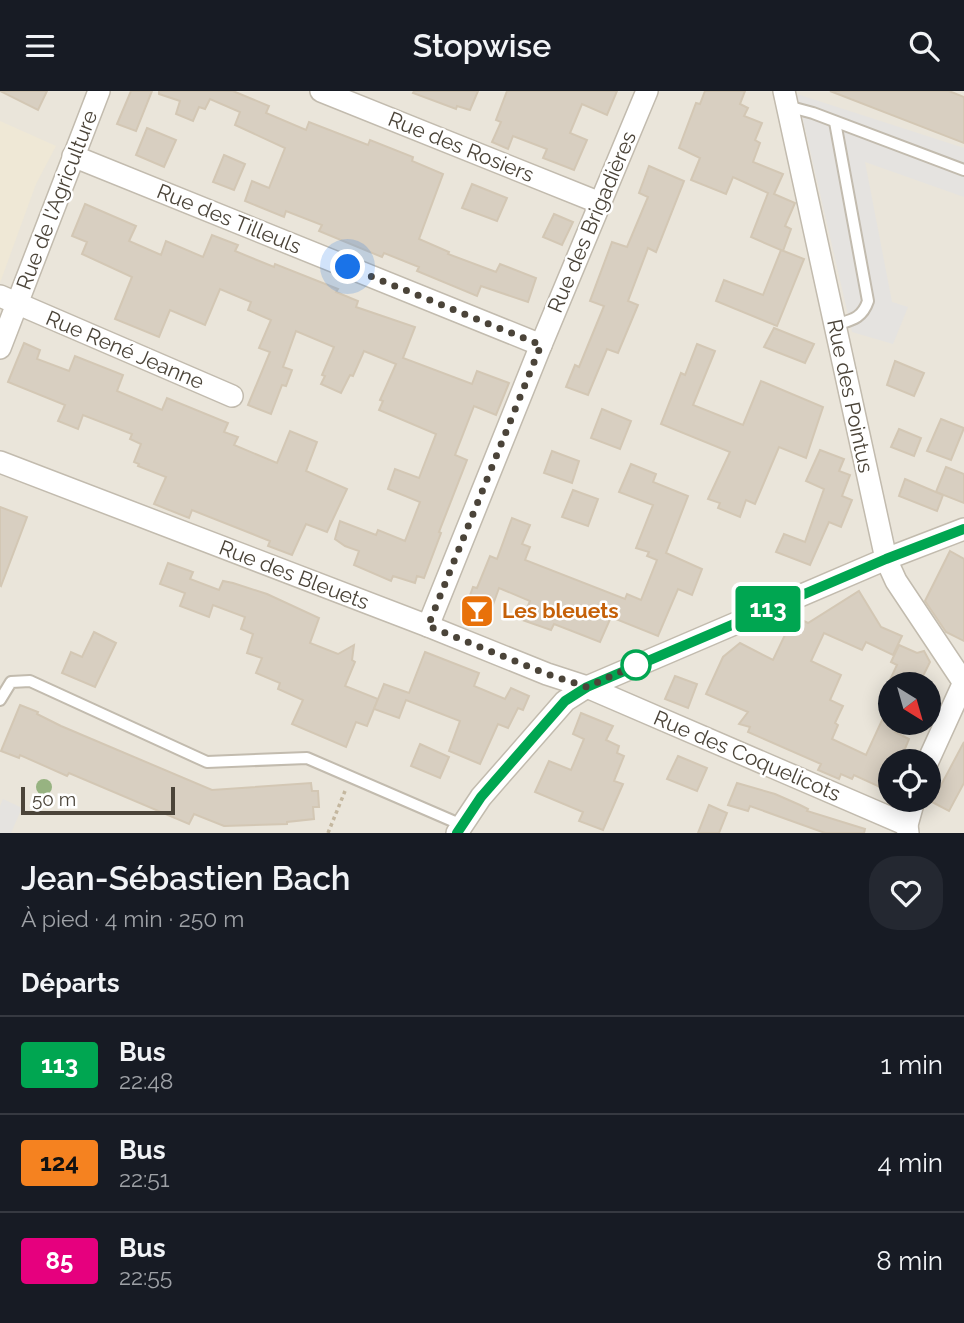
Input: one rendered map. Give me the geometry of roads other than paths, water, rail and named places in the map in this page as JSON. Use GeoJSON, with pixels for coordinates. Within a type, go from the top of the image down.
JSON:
{"type":"FeatureCollection","features":[{"type":"Feature","properties":{"kind":"street","name":"Rue de l'Agriculture"},"geometry":{"type":"LineString","coordinates":[[0,348],[9,299],[100,91]]}},
{"type":"Feature","properties":{"kind":"street","name":"Rue des Rosiers"},"geometry":{"type":"LineString","coordinates":[[321,91],[600,203]]}},
{"type":"Feature","properties":{"kind":"street","name":"Rue des Brigadières"},"geometry":{"type":"LineString","coordinates":[[428,626],[647,91]]}},
{"type":"Feature","properties":{"kind":"street","name":"Rue des Pointus"},"geometry":{"type":"LineString","coordinates":[[785,99],[886,559],[897,581],[964,683]]}},
{"type":"Feature","properties":{"kind":"street","name":"Rue des Tilleuls"},"geometry":{"type":"LineString","coordinates":[[73,156],[541,345]]}},
{"type":"Feature","properties":{"kind":"street","name":"Rue René Jeanne"},"geometry":{"type":"LineString","coordinates":[[9,299],[232,396]]}},
{"type":"Feature","properties":{"kind":"street","name":"Rue des Bleuets"},"geometry":{"type":"LineString","coordinates":[[0,462],[547,674],[587,687]]}},
{"type":"Feature","properties":{"kind":"street"},"geometry":{"type":"LineString","coordinates":[[459,829],[481,797],[565,701],[587,687],[886,559],[964,529]]}},
{"type":"Feature","properties":{"kind":"street"},"geometry":{"type":"LineString","coordinates":[[934,749],[964,683]]}},
{"type":"Feature","properties":{"kind":"street","name":"Rue des Coquelicots"},"geometry":{"type":"LineString","coordinates":[[587,687],[907,829]]}},
{"type":"Feature","properties":{"kind":"lane"},"geometry":{"type":"LineString","coordinates":[[785,99],[835,123],[964,170]]}},
{"type":"Feature","properties":{"kind":"lane"},"geometry":{"type":"LineString","coordinates":[[835,123],[868,301],[864,312],[857,319],[835,325]]}},
{"type":"Feature","properties":{"kind":"lane"},"geometry":{"type":"LineString","coordinates":[[0,700],[11,682],[30,681],[206,762],[307,758],[459,829]]}},
{"type":"Feature","properties":{"kind":"place","name":"Les bleuets"},"geometry":{"type":"Point","coordinates":[477,611]}}]}
